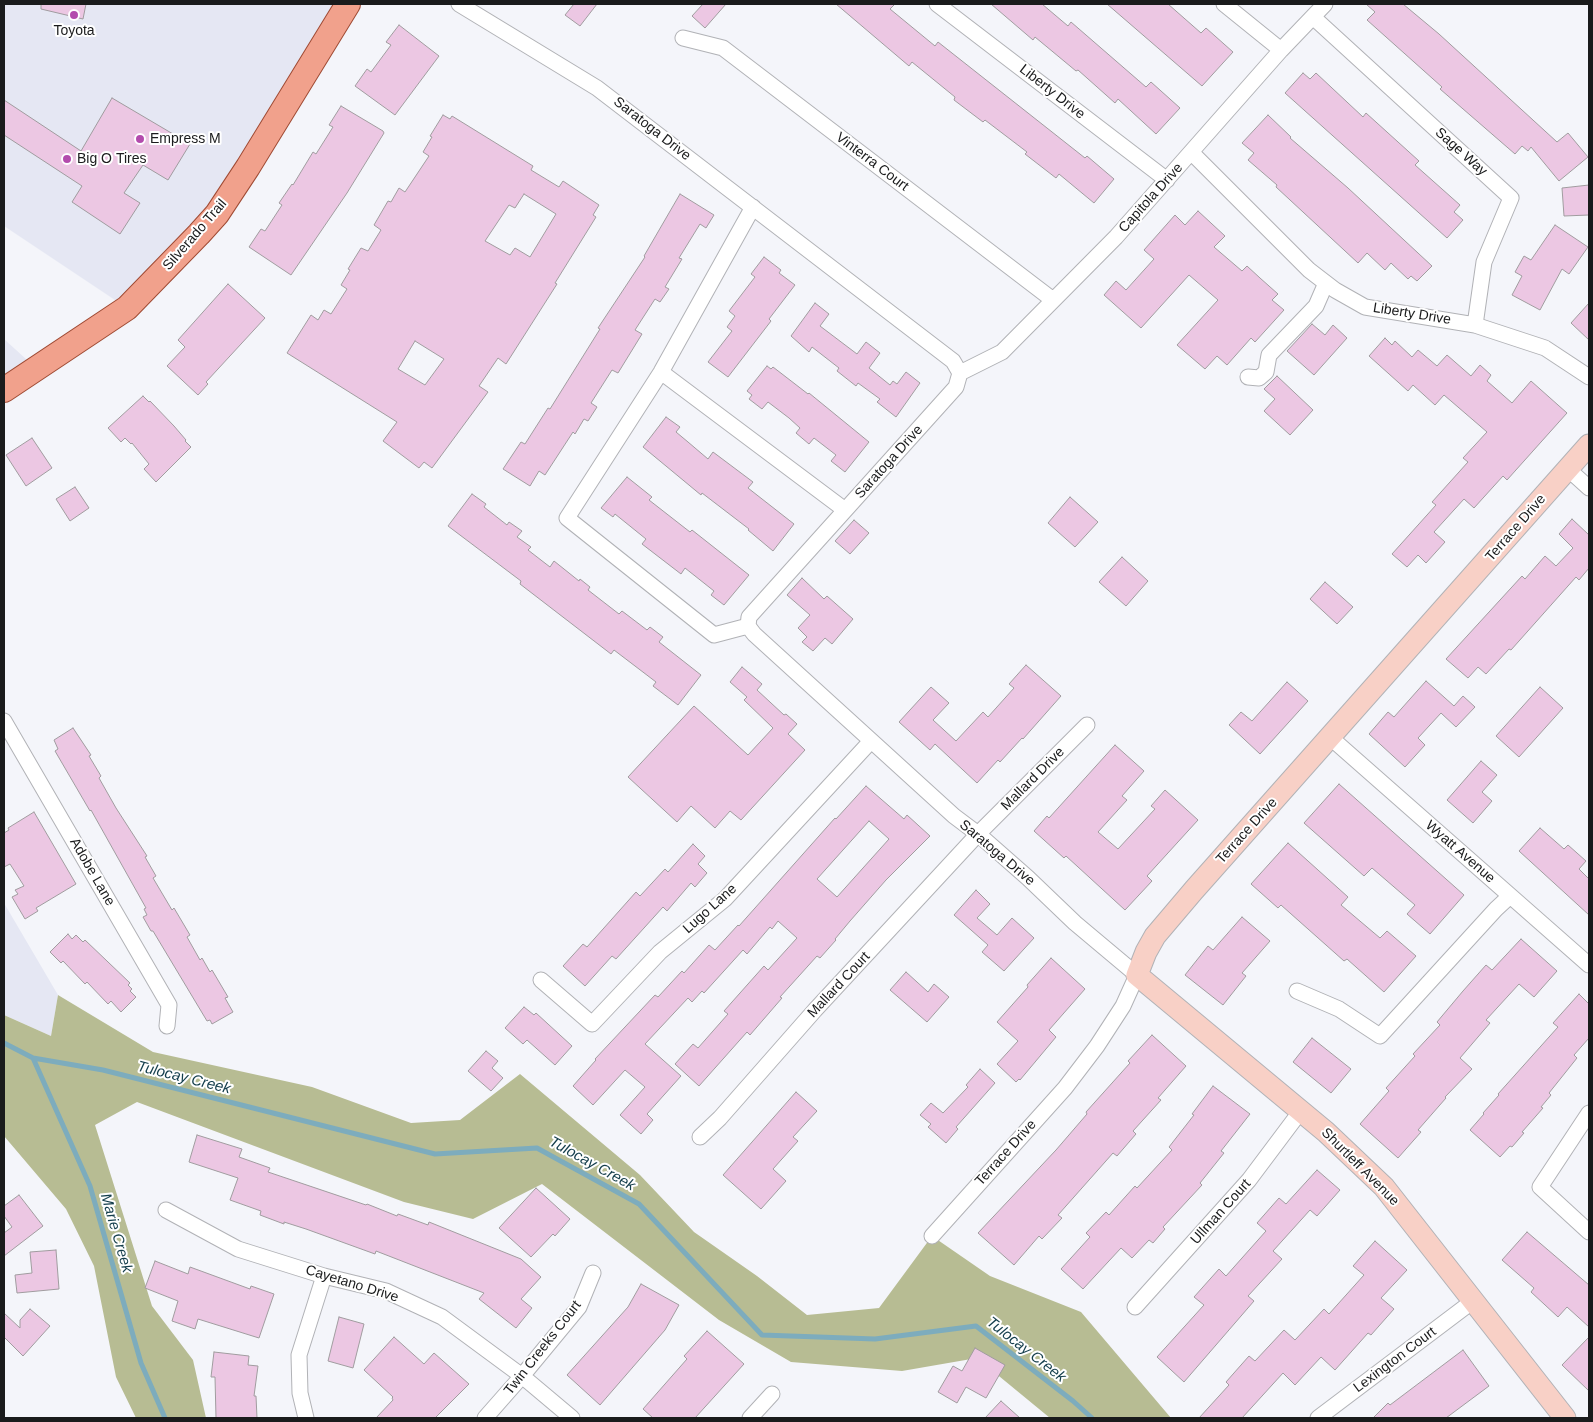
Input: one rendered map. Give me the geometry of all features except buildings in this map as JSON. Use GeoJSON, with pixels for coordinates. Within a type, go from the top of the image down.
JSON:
{"type":"FeatureCollection","features":[{"type":"Feature","properties":{"kind":"main road","name":"Silverado Trail"},"geometry":{"type":"LineString","coordinates":[[4,390],[127,308],[200,234],[217,214],[248,168],[348,4]]}},
{"type":"Feature","properties":{"kind":"street","name":"Saratoga Drive"},"geometry":{"type":"LineString","coordinates":[[459,4],[597,88],[953,361],[960,373],[956,387],[749,617],[748,626],[754,634],[954,816],[978,834],[1075,923],[1137,975]]}},
{"type":"Feature","properties":{"kind":"street","name":"Liberty Drive"},"geometry":{"type":"LineString","coordinates":[[938,4],[1166,180]]}},
{"type":"Feature","properties":{"kind":"street"},"geometry":{"type":"LineString","coordinates":[[1224,4],[1281,50]]}},
{"type":"Feature","properties":{"kind":"street","name":"Capitola Drive"},"geometry":{"type":"LineString","coordinates":[[960,373],[1002,352],[1116,237],[1281,50],[1325,4]]}},
{"type":"Feature","properties":{"kind":"street","name":"Sage Way"},"geometry":{"type":"LineString","coordinates":[[1313,17],[1510,198],[1484,262],[1475,325]]}},
{"type":"Feature","properties":{"kind":"street","name":"Vinterra Court"},"geometry":{"type":"LineString","coordinates":[[683,38],[723,48],[1053,300]]}},
{"type":"Feature","properties":{"kind":"street","name":"Liberty Drive"},"geometry":{"type":"LineString","coordinates":[[1191,152],[1309,270],[1335,290],[1365,307],[1475,325],[1546,348],[1589,377]]}},
{"type":"Feature","properties":{"kind":"street"},"geometry":{"type":"LineString","coordinates":[[748,626],[714,635],[567,518],[661,372],[753,207]]}},
{"type":"Feature","properties":{"kind":"street"},"geometry":{"type":"LineString","coordinates":[[1248,377],[1258,378],[1266,372],[1269,355],[1316,306],[1326,283]]}},
{"type":"Feature","properties":{"kind":"street"},"geometry":{"type":"LineString","coordinates":[[661,372],[845,510]]}},
{"type":"Feature","properties":{"kind":"street","name":"Terrace Drive"},"geometry":{"type":"LineString","coordinates":[[932,1236],[1065,1088],[1097,1046],[1123,1006],[1146,952],[1155,936],[1218,862],[1331,738],[1589,445]]}},
{"type":"Feature","properties":{"kind":"street"},"geometry":{"type":"LineString","coordinates":[[1568,469],[1589,488]]}},
{"type":"Feature","properties":{"kind":"street","name":"Adobe Lane"},"geometry":{"type":"LineString","coordinates":[[4,720],[169,1006],[167,1026]]}},
{"type":"Feature","properties":{"kind":"street","name":"Mallard Drive"},"geometry":{"type":"LineString","coordinates":[[978,834],[1087,725]]}},
{"type":"Feature","properties":{"kind":"street","name":"Wyatt Avenue"},"geometry":{"type":"LineString","coordinates":[[1331,738],[1589,965]]}},
{"type":"Feature","properties":{"kind":"street","name":"Lugo Lane"},"geometry":{"type":"LineString","coordinates":[[541,980],[592,1024],[660,952],[725,899],[871,741]]}},
{"type":"Feature","properties":{"kind":"street","name":"Mallard Court"},"geometry":{"type":"LineString","coordinates":[[700,1136],[720,1118],[816,1010],[978,834]]}},
{"type":"Feature","properties":{"kind":"street"},"geometry":{"type":"LineString","coordinates":[[1297,991],[1339,1009],[1380,1036],[1510,896]]}},
{"type":"Feature","properties":{"kind":"street","name":"Shurtleff Avenue"},"geometry":{"type":"LineString","coordinates":[[1137,975],[1326,1132],[1384,1187],[1565,1418]]}},
{"type":"Feature","properties":{"kind":"street","name":"Ullman Court"},"geometry":{"type":"LineString","coordinates":[[1135,1307],[1249,1180],[1300,1112]]}},
{"type":"Feature","properties":{"kind":"street"},"geometry":{"type":"LineString","coordinates":[[1589,1112],[1540,1187],[1589,1232]]}},
{"type":"Feature","properties":{"kind":"street","name":"Cayetano Drive"},"geometry":{"type":"LineString","coordinates":[[166,1210],[238,1249],[324,1276],[386,1291],[442,1317],[522,1376],[572,1418]]}},
{"type":"Feature","properties":{"kind":"street","name":"Twin Creeks Court"},"geometry":{"type":"LineString","coordinates":[[485,1418],[579,1307],[593,1273]]}},
{"type":"Feature","properties":{"kind":"street"},"geometry":{"type":"LineString","coordinates":[[306,1418],[300,1393],[300,1355],[324,1276]]}},
{"type":"Feature","properties":{"kind":"street","name":"Lexington Court"},"geometry":{"type":"LineString","coordinates":[[1318,1418],[1473,1301]]}},
{"type":"Feature","properties":{"kind":"street"},"geometry":{"type":"LineString","coordinates":[[750,1418],[772,1394]]}},
{"type":"Feature","properties":{"kind":"shaded area"},"geometry":{"type":"Polygon","coordinates":[[[4,4],[348,4],[248,167],[127,308],[4,226],[4,4]]]}},
{"type":"Feature","properties":{"kind":"shaded area"},"geometry":{"type":"Polygon","coordinates":[[[4,339],[37,369],[4,390],[4,339]]]}},
{"type":"Feature","properties":{"kind":"shaded area"},"geometry":{"type":"Polygon","coordinates":[[[4,903],[58,995],[51,1036],[4,1015],[4,903]]]}},
{"type":"Feature","properties":{"kind":"green space"},"geometry":{"type":"Polygon","coordinates":[[[58,995],[153,1052],[312,1087],[411,1123],[460,1120],[520,1074],[640,1175],[694,1232],[757,1276],[807,1315],[879,1308],[932,1236],[990,1276],[1081,1312],[1171,1418],[1050,1418],[977,1358],[902,1371],[791,1362],[719,1320],[542,1184],[473,1219],[404,1202],[137,1102],[95,1125],[152,1306],[193,1360],[206,1418],[136,1418],[116,1377],[94,1266],[66,1209],[4,1136],[4,1015],[51,1036],[58,995]]]}},
{"type":"Feature","properties":{"kind":"waterway","name":"Tulocay Creek"},"geometry":{"type":"LineString","coordinates":[[4,1043],[33,1058],[103,1070],[435,1154],[537,1148],[639,1204],[762,1335],[875,1339],[976,1326],[1073,1401],[1092,1418]]}},
{"type":"Feature","properties":{"kind":"waterway","name":"Marie Creek"},"geometry":{"type":"LineString","coordinates":[[33,1058],[90,1186],[141,1363],[165,1418]]}},
{"type":"Feature","properties":{"kind":"place","name":"Toyota"},"geometry":{"type":"Point","coordinates":[74,15]}},
{"type":"Feature","properties":{"kind":"place","name":"Empress M"},"geometry":{"type":"Point","coordinates":[140,139]}},
{"type":"Feature","properties":{"kind":"place","name":"Big O Tires"},"geometry":{"type":"Point","coordinates":[67,159]}}]}
